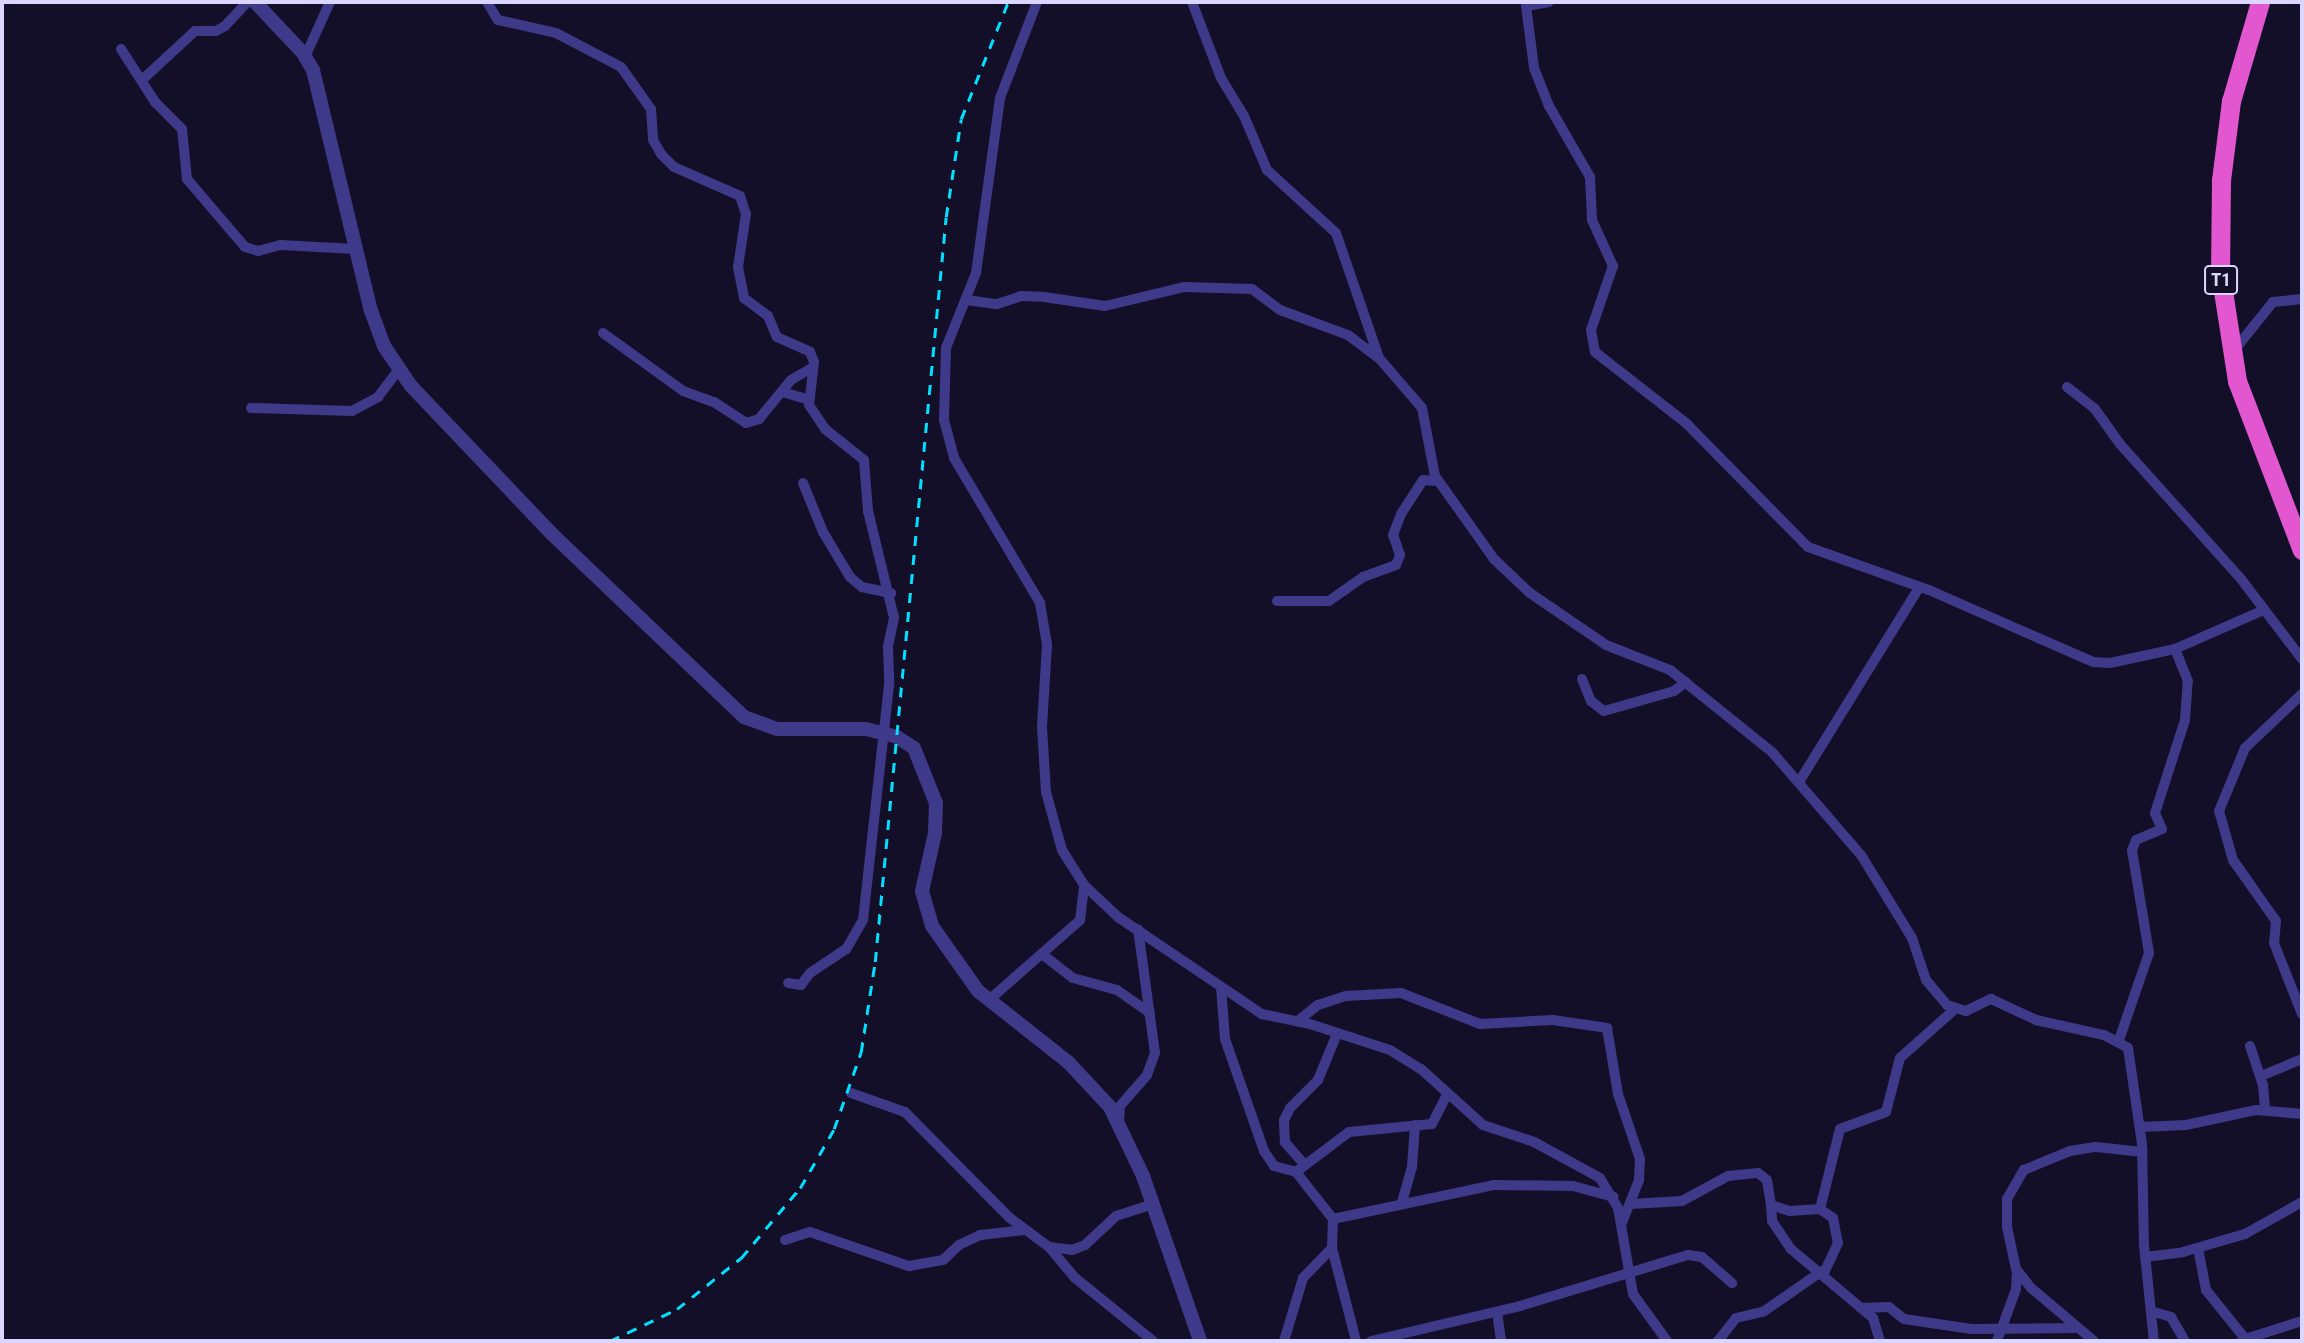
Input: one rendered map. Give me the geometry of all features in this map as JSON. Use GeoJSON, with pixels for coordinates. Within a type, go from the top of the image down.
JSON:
{"type":"FeatureCollection","features":[{"type":"Feature","properties":{"kind":"highway","name":"T1"},"geometry":{"type":"LineString","coordinates":[[2260,2],[2231,101],[2221,180],[2220,272],[2232,353],[2253,432],[2302,550]]}},
{"type":"Feature","properties":{"kind":"street"},"geometry":{"type":"LineString","coordinates":[[142,80],[195,31],[225,26],[247,2]]}},
{"type":"Feature","properties":{"kind":"street"},"geometry":{"type":"LineString","coordinates":[[255,2],[305,57],[322,99],[355,249],[377,326],[398,370],[554,535],[744,717],[776,729],[855,728],[883,733],[914,748],[929,777],[936,818],[922,891],[925,906],[949,956],[989,1000],[1081,1075],[1119,1123],[1154,1204],[1200,1341]]}},
{"type":"Feature","properties":{"kind":"street"},"geometry":{"type":"LineString","coordinates":[[305,57],[330,2]]}},
{"type":"Feature","properties":{"kind":"street"},"geometry":{"type":"LineString","coordinates":[[487,2],[498,20],[555,33],[621,66],[651,109],[653,141],[661,154],[674,167],[740,196],[746,214],[738,267],[744,298],[768,316],[778,337],[810,352],[812,368],[807,399],[825,429],[864,460],[868,510],[891,593],[894,618],[888,647],[883,733],[862,925],[846,949],[810,973],[804,983],[788,983]]}},
{"type":"Feature","properties":{"kind":"street"},"geometry":{"type":"LineString","coordinates":[[1037,2],[1000,98],[976,273],[946,348],[945,429],[962,474],[1040,603],[1047,660],[1042,727],[1046,792],[1056,836],[1084,885],[1138,929],[1262,1014],[1298,1021],[1390,1050],[1483,1125],[1524,1138],[1586,1169],[1608,1186],[1622,1223],[1629,1276],[1637,1302],[1667,1341]]}},
{"type":"Feature","properties":{"kind":"street"},"geometry":{"type":"LineString","coordinates":[[1192,2],[1221,78],[1244,116],[1267,170],[1336,233],[1379,358]]}},
{"type":"Feature","properties":{"kind":"street"},"geometry":{"type":"LineString","coordinates":[[1549,2],[1522,4],[1537,77],[1590,177],[1592,220],[1612,256],[1613,276],[1591,330],[1595,352],[1686,423],[1808,547],[1919,588],[2093,662],[2110,663],[2175,649],[2264,610]]}},
{"type":"Feature","properties":{"kind":"street"},"geometry":{"type":"LineString","coordinates":[[121,48],[142,80],[182,129],[187,180],[245,247],[258,251],[281,245],[355,249]]}},
{"type":"Feature","properties":{"kind":"street"},"geometry":{"type":"LineString","coordinates":[[967,300],[997,304],[1021,296],[1105,306],[1184,287],[1252,289],[1280,310],[1348,335],[1379,358],[1422,408],[1438,481],[1516,583],[1606,645],[1662,666],[1760,741],[1861,855],[1904,922],[1926,980],[1955,1009],[1966,1011],[1991,999],[2045,1023],[2119,1040],[2133,1058],[2143,1152],[2145,1257],[2154,1312],[2154,1341]]}},
{"type":"Feature","properties":{"kind":"street"},"geometry":{"type":"LineString","coordinates":[[2232,353],[2273,302],[2302,299]]}},
{"type":"Feature","properties":{"kind":"street"},"geometry":{"type":"LineString","coordinates":[[603,333],[683,391],[714,402],[746,423],[759,419],[799,374],[812,368]]}},
{"type":"Feature","properties":{"kind":"street"},"geometry":{"type":"LineString","coordinates":[[251,408],[352,411],[378,397],[398,370]]}},
{"type":"Feature","properties":{"kind":"street"},"geometry":{"type":"LineString","coordinates":[[2067,387],[2095,409],[2120,444],[2264,610],[2302,659]]}},
{"type":"Feature","properties":{"kind":"street"},"geometry":{"type":"LineString","coordinates":[[782,392],[807,399]]}},
{"type":"Feature","properties":{"kind":"street"},"geometry":{"type":"LineString","coordinates":[[1277,601],[1329,601],[1363,577],[1396,565],[1399,555],[1393,535],[1401,514],[1423,480],[1438,481]]}},
{"type":"Feature","properties":{"kind":"street"},"geometry":{"type":"LineString","coordinates":[[803,483],[823,532],[850,577],[862,587],[891,593]]}},
{"type":"Feature","properties":{"kind":"street"},"geometry":{"type":"LineString","coordinates":[[1799,782],[1919,588]]}},
{"type":"Feature","properties":{"kind":"street"},"geometry":{"type":"LineString","coordinates":[[2119,1040],[2149,953],[2132,850],[2136,840],[2162,829],[2155,813],[2185,720],[2188,681],[2175,649]]}},
{"type":"Feature","properties":{"kind":"street"},"geometry":{"type":"LineString","coordinates":[[1582,679],[1591,701],[1604,711],[1674,691],[1686,682]]}},
{"type":"Feature","properties":{"kind":"street"},"geometry":{"type":"LineString","coordinates":[[2302,694],[2245,748],[2219,811],[2233,860],[2276,921],[2274,943],[2302,1014]]}},
{"type":"Feature","properties":{"kind":"street"},"geometry":{"type":"LineString","coordinates":[[989,1000],[1080,920],[1084,885]]}},
{"type":"Feature","properties":{"kind":"street"},"geometry":{"type":"LineString","coordinates":[[1119,1123],[1120,1106],[1150,1069],[1155,1053],[1138,929]]}},
{"type":"Feature","properties":{"kind":"street"},"geometry":{"type":"LineString","coordinates":[[1042,954],[1073,978],[1116,990],[1150,1013]]}},
{"type":"Feature","properties":{"kind":"street"},"geometry":{"type":"LineString","coordinates":[[1221,987],[1221,1024],[1257,1136],[1270,1163],[1299,1168],[1349,1132],[1432,1124],[1438,1119],[1447,1094]]}},
{"type":"Feature","properties":{"kind":"street"},"geometry":{"type":"LineString","coordinates":[[1298,1021],[1318,1005],[1346,996],[1401,993],[1480,1024],[1568,1020],[1606,1028],[1618,1094],[1640,1160],[1631,1204],[1622,1223]]}},
{"type":"Feature","properties":{"kind":"street"},"geometry":{"type":"LineString","coordinates":[[1819,1209],[1840,1129],[1886,1112],[1900,1058],[1955,1009]]}},
{"type":"Feature","properties":{"kind":"street"},"geometry":{"type":"LineString","coordinates":[[1337,1034],[1318,1080],[1290,1108],[1284,1120],[1285,1142],[1333,1219],[1332,1248],[1356,1341]]}},
{"type":"Feature","properties":{"kind":"street"},"geometry":{"type":"LineString","coordinates":[[2250,1046],[2261,1076],[2265,1109]]}},
{"type":"Feature","properties":{"kind":"street"},"geometry":{"type":"LineString","coordinates":[[2261,1076],[2302,1059]]}},
{"type":"Feature","properties":{"kind":"street"},"geometry":{"type":"LineString","coordinates":[[852,1093],[905,1112],[1024,1230],[1049,1247],[1074,1277],[1153,1341]]}},
{"type":"Feature","properties":{"kind":"street"},"geometry":{"type":"LineString","coordinates":[[2140,1127],[2186,1125],[2265,1109],[2302,1114]]}},
{"type":"Feature","properties":{"kind":"street"},"geometry":{"type":"LineString","coordinates":[[1402,1202],[1412,1167],[1415,1125]]}},
{"type":"Feature","properties":{"kind":"street"},"geometry":{"type":"LineString","coordinates":[[1997,1341],[2016,1289],[2016,1269],[2006,1208],[2022,1172],[2083,1148],[2143,1152]]}},
{"type":"Feature","properties":{"kind":"street"},"geometry":{"type":"LineString","coordinates":[[1631,1204],[1682,1200],[1708,1184],[1748,1172],[1767,1180],[1772,1221],[1787,1244],[1823,1272],[1873,1318],[1880,1341]]}},
{"type":"Feature","properties":{"kind":"street"},"geometry":{"type":"LineString","coordinates":[[1333,1219],[1402,1202],[1512,1184],[1573,1186],[1614,1197]]}},
{"type":"Feature","properties":{"kind":"street"},"geometry":{"type":"LineString","coordinates":[[2145,1257],[2198,1248],[2245,1234],[2302,1202]]}},
{"type":"Feature","properties":{"kind":"street"},"geometry":{"type":"LineString","coordinates":[[1049,1247],[1072,1250],[1085,1245],[1116,1216],[1154,1204]]}},
{"type":"Feature","properties":{"kind":"street"},"geometry":{"type":"LineString","coordinates":[[1718,1341],[1736,1318],[1763,1312],[1823,1272],[1834,1256],[1838,1236],[1833,1218],[1819,1209],[1790,1211],[1771,1205]]}},
{"type":"Feature","properties":{"kind":"street"},"geometry":{"type":"LineString","coordinates":[[785,1240],[810,1232],[909,1266],[943,1260],[959,1245],[980,1235],[1024,1230]]}},
{"type":"Feature","properties":{"kind":"street"},"geometry":{"type":"LineString","coordinates":[[1284,1341],[1303,1278],[1332,1248]]}},
{"type":"Feature","properties":{"kind":"street"},"geometry":{"type":"LineString","coordinates":[[2198,1248],[2203,1285],[2243,1340],[2302,1321]]}},
{"type":"Feature","properties":{"kind":"street"},"geometry":{"type":"LineString","coordinates":[[1371,1341],[1497,1312],[1629,1276],[1692,1255],[1702,1257],[1732,1283]]}},
{"type":"Feature","properties":{"kind":"street"},"geometry":{"type":"LineString","coordinates":[[2016,1269],[2076,1328],[2094,1341]]}},
{"type":"Feature","properties":{"kind":"street"},"geometry":{"type":"LineString","coordinates":[[1861,1308],[1889,1307],[1904,1319],[1957,1327],[2076,1328]]}},
{"type":"Feature","properties":{"kind":"street"},"geometry":{"type":"LineString","coordinates":[[1497,1312],[1501,1341]]}},
{"type":"Feature","properties":{"kind":"street"},"geometry":{"type":"LineString","coordinates":[[2154,1312],[2171,1317],[2185,1341]]}},
{"type":"Feature","properties":{"kind":"street"},"geometry":{"type":"LineString","coordinates":[[1425,1328],[1427,1341]]}},
{"type":"Feature","properties":{"kind":"railway"},"geometry":{"type":"LineString","coordinates":[[610,1341],[677,1309],[741,1258],[800,1188],[834,1129],[861,1052],[875,962],[946,217],[961,119],[1008,2]]}}]}
